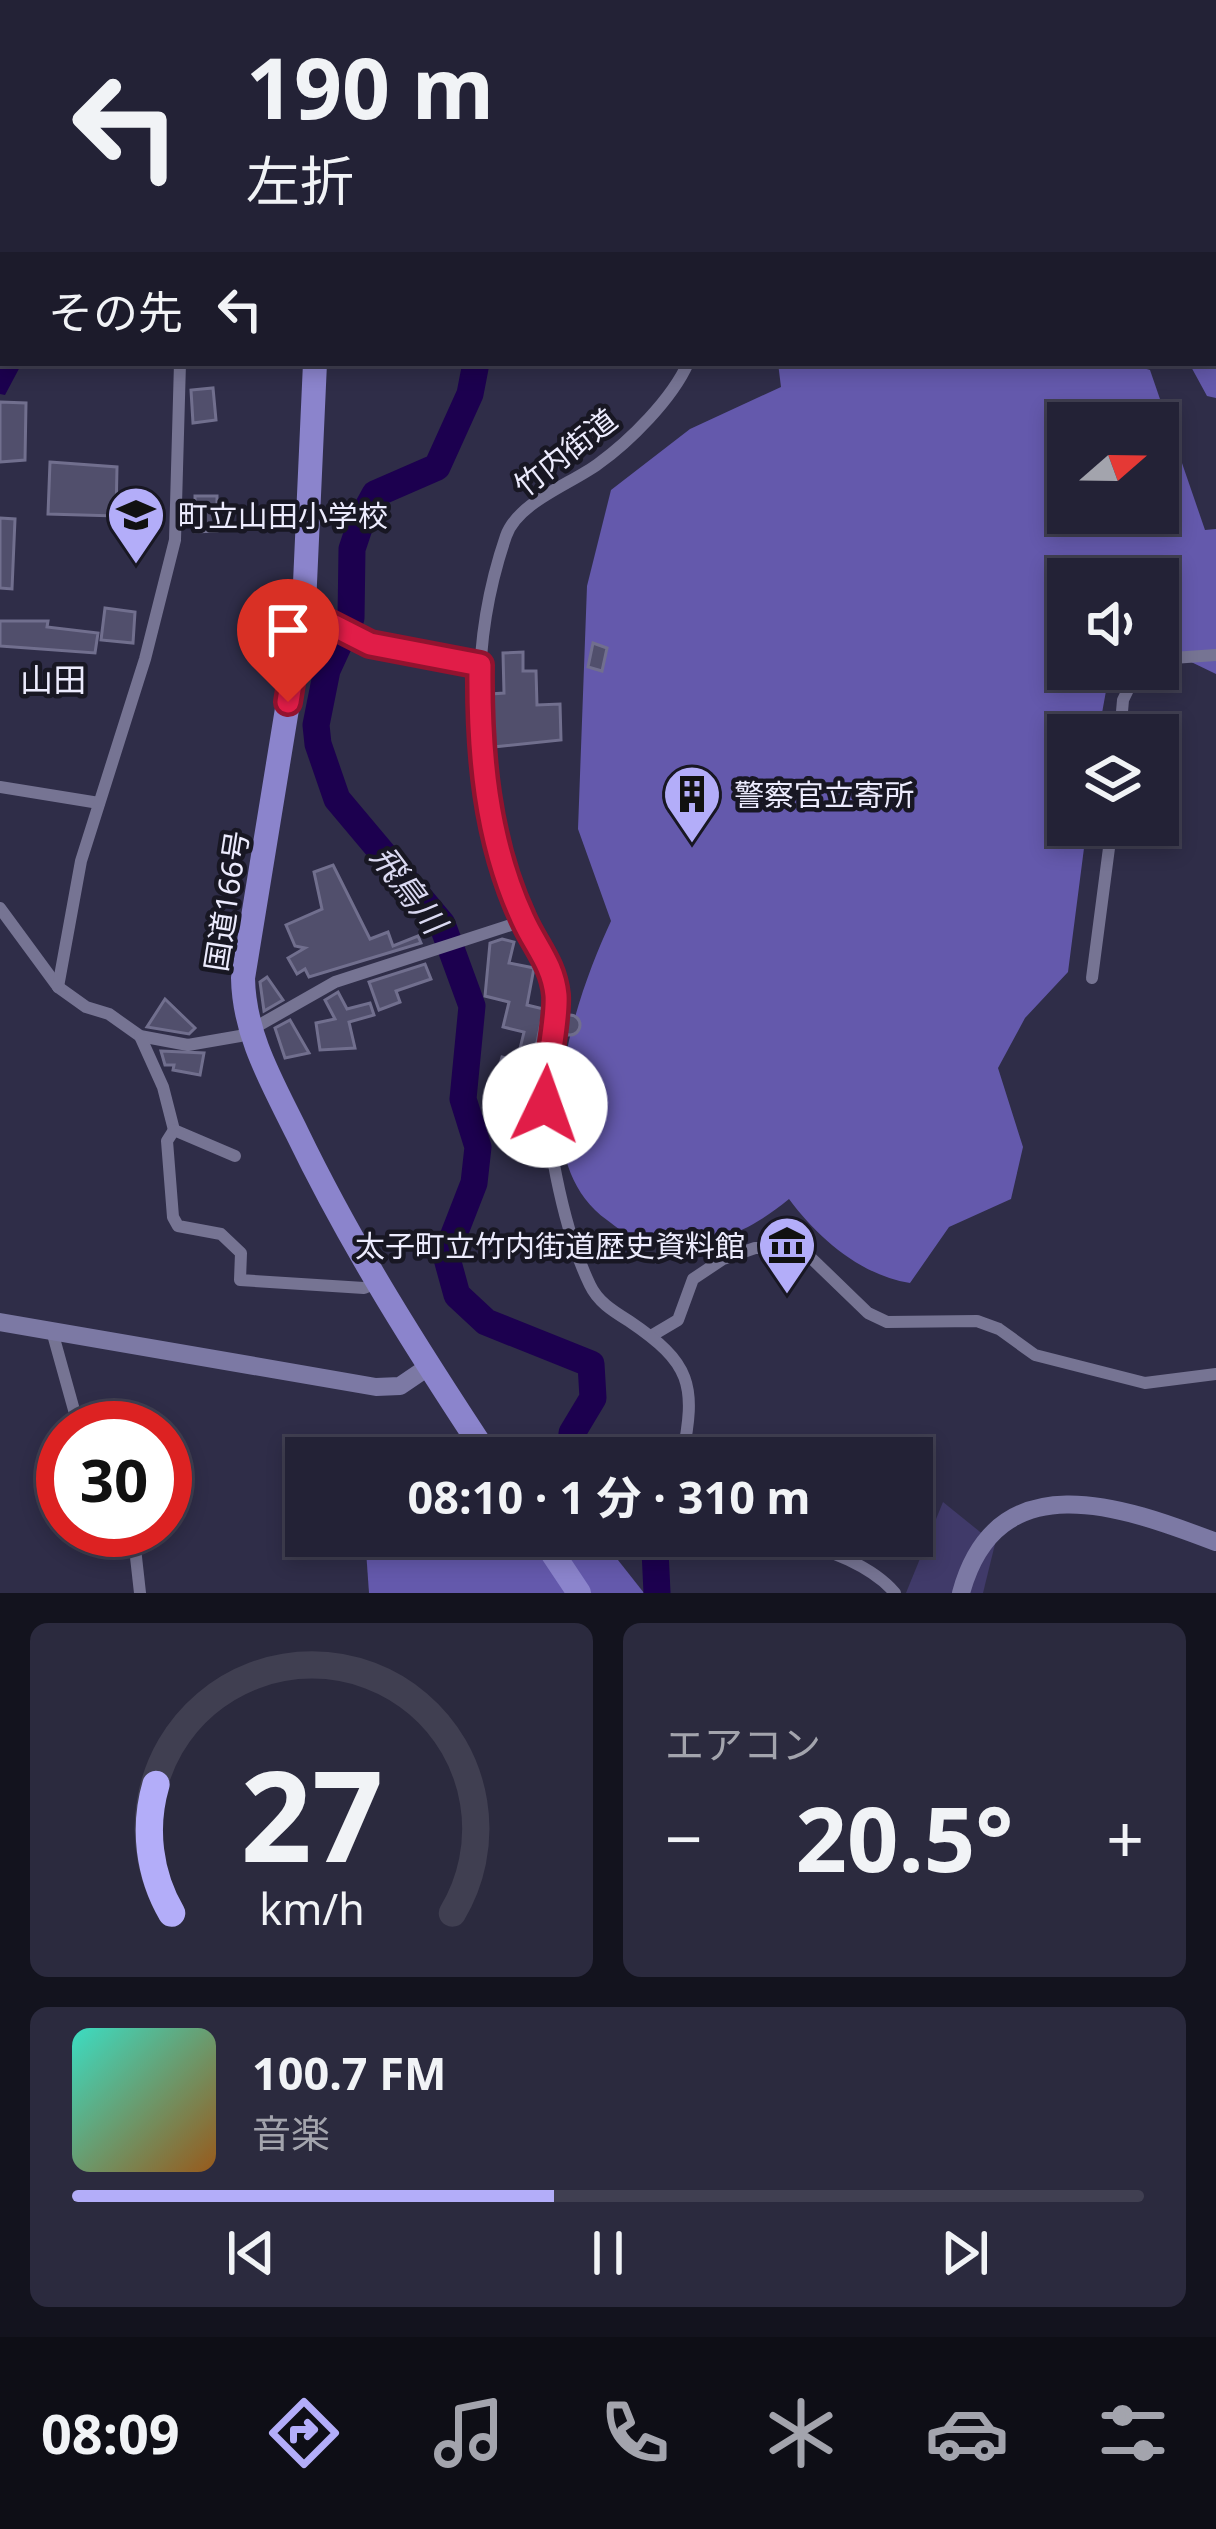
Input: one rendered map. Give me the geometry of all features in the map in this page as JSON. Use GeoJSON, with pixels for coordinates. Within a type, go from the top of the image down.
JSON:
{"type":"FeatureCollection","features":[{"type":"Feature","properties":{"kind":"highway","name":"国道166号"},"geometry":{"type":"LineString","coordinates":[[315,366],[311,543],[243,978],[251,1032],[326,1193],[376,1283],[476,1437]]}},
{"type":"Feature","properties":{"kind":"highway"},"geometry":{"type":"LineString","coordinates":[[555,1557],[579,1593]]}},
{"type":"Feature","properties":{"kind":"street"},"geometry":{"type":"LineString","coordinates":[[58,987],[67,916],[175,540],[180,366]]}},
{"type":"Feature","properties":{"kind":"street","name":"竹内街道"},"geometry":{"type":"LineString","coordinates":[[684,1437],[688,1382],[672,1352],[604,1305],[589,1283],[546,1128],[545,1060],[556,997],[545,955],[523,921],[488,810],[480,665],[482,633],[508,529],[528,509],[622,445],[686,366]]}},
{"type":"Feature","properties":{"kind":"street"},"geometry":{"type":"LineString","coordinates":[[303,610],[356,636],[429,658],[480,665]]}},
{"type":"Feature","properties":{"kind":"street"},"geometry":{"type":"LineString","coordinates":[[1179,658],[1216,655]]}},
{"type":"Feature","properties":{"kind":"street"},"geometry":{"type":"LineString","coordinates":[[0,787],[99,803]]}},
{"type":"Feature","properties":{"kind":"street"},"geometry":{"type":"LineString","coordinates":[[1092,978],[1109,846]]}},
{"type":"Feature","properties":{"kind":"street"},"geometry":{"type":"LineString","coordinates":[[0,908],[58,987],[140,1036],[200,1045],[251,1032],[335,982],[523,921]]}},
{"type":"Feature","properties":{"kind":"street"},"geometry":{"type":"LineString","coordinates":[[140,1036],[163,1087],[174,1130],[166,1142],[173,1217],[178,1226],[221,1234],[241,1253],[240,1280],[364,1288],[376,1283]]}},
{"type":"Feature","properties":{"kind":"street"},"geometry":{"type":"LineString","coordinates":[[174,1130],[235,1156]]}},
{"type":"Feature","properties":{"kind":"street"},"geometry":{"type":"LineString","coordinates":[[651,1336],[678,1321],[693,1280],[723,1259],[755,1248],[788,1248],[808,1255],[868,1313],[887,1322],[977,1322],[999,1329],[1035,1355],[1145,1383],[1216,1374]]}},
{"type":"Feature","properties":{"kind":"street"},"geometry":{"type":"LineString","coordinates":[[0,1322],[376,1387],[400,1386],[428,1367]]}},
{"type":"Feature","properties":{"kind":"street"},"geometry":{"type":"LineString","coordinates":[[52,1330],[72,1401]]}},
{"type":"Feature","properties":{"kind":"street"},"geometry":{"type":"LineString","coordinates":[[961,1593],[988,1531],[1017,1515],[1094,1503],[1148,1516],[1216,1542]]}},
{"type":"Feature","properties":{"kind":"street"},"geometry":{"type":"LineString","coordinates":[[136,1557],[140,1593]]}},
{"type":"Feature","properties":{"kind":"street"},"geometry":{"type":"LineString","coordinates":[[835,1557],[886,1582],[895,1593]]}},
{"type":"Feature","properties":{"kind":"shaded area"},"geometry":{"type":"Polygon","coordinates":[[[0,366],[20,366],[5,395],[0,394],[0,366]]]}},
{"type":"Feature","properties":{"kind":"shaded area"},"geometry":{"type":"Polygon","coordinates":[[[778,366],[1137,366],[1150,370],[1161,402],[1047,402],[1047,534],[1179,534],[1179,454],[1205,530],[1216,529],[1216,674],[1179,656],[1179,558],[1047,558],[1047,690],[1106,690],[1102,714],[1047,714],[1047,846],[1084,846],[1068,972],[1025,1018],[998,1068],[1023,1147],[1011,1199],[949,1227],[910,1283],[874,1272],[842,1253],[789,1199],[746,1228],[716,1239],[683,1245],[640,1241],[607,1220],[581,1192],[566,1158],[560,1119],[571,1034],[611,921],[578,829],[587,586],[611,490],[690,429],[781,387],[778,366]]]}},
{"type":"Feature","properties":{"kind":"shaded area"},"geometry":{"type":"Polygon","coordinates":[[[1191,366],[1216,366],[1216,398],[1207,396],[1191,366]]]}},
{"type":"Feature","properties":{"kind":"shaded area"},"geometry":{"type":"Polygon","coordinates":[[[943,1502],[995,1544],[983,1593],[906,1593],[921,1557],[933,1557],[933,1527],[943,1502]]]}},
{"type":"Feature","properties":{"kind":"shaded area"},"geometry":{"type":"Polygon","coordinates":[[[366,1557],[616,1557],[644,1593],[369,1593],[366,1557]]]}},
{"type":"Feature","properties":{"kind":"building"},"geometry":{"type":"Polygon","coordinates":[[[213,388],[216,420],[193,423],[191,390],[213,388]]]}},
{"type":"Feature","properties":{"kind":"building"},"geometry":{"type":"Polygon","coordinates":[[[0,402],[26,403],[25,460],[0,462],[0,402]]]}},
{"type":"Feature","properties":{"kind":"building"},"geometry":{"type":"Polygon","coordinates":[[[50,462],[117,467],[116,516],[48,514],[50,462]]]}},
{"type":"Feature","properties":{"kind":"building"},"geometry":{"type":"Polygon","coordinates":[[[195,496],[217,496],[217,531],[195,532],[195,496]]]}},
{"type":"Feature","properties":{"kind":"building"},"geometry":{"type":"Polygon","coordinates":[[[0,518],[15,519],[12,589],[0,588],[0,518]]]}},
{"type":"Feature","properties":{"kind":"building"},"geometry":{"type":"Polygon","coordinates":[[[105,608],[135,612],[133,643],[101,640],[105,608]]]}},
{"type":"Feature","properties":{"kind":"building"},"geometry":{"type":"Polygon","coordinates":[[[0,621],[48,621],[47,627],[98,633],[95,653],[0,646],[0,621]]]}},
{"type":"Feature","properties":{"kind":"building"},"geometry":{"type":"Polygon","coordinates":[[[593,643],[607,648],[602,671],[588,667],[593,643]]]}},
{"type":"Feature","properties":{"kind":"building"},"geometry":{"type":"Polygon","coordinates":[[[523,652],[523,671],[536,671],[537,705],[560,704],[561,740],[493,747],[491,694],[504,693],[503,653],[523,652]]]}},
{"type":"Feature","properties":{"kind":"building"},"geometry":{"type":"Polygon","coordinates":[[[333,865],[370,939],[388,932],[393,946],[418,936],[421,943],[309,977],[305,969],[297,974],[288,958],[305,948],[295,946],[286,925],[322,909],[314,872],[333,865]]]}},
{"type":"Feature","properties":{"kind":"building"},"geometry":{"type":"Polygon","coordinates":[[[514,942],[509,963],[534,968],[527,1005],[544,1009],[533,1061],[518,1057],[524,1032],[503,1027],[509,1002],[485,996],[490,943],[514,942]]]}},
{"type":"Feature","properties":{"kind":"building"},"geometry":{"type":"Polygon","coordinates":[[[425,964],[431,979],[396,991],[400,1002],[379,1010],[369,982],[425,964]]]}},
{"type":"Feature","properties":{"kind":"building"},"geometry":{"type":"Polygon","coordinates":[[[267,977],[283,1000],[264,1011],[260,982],[267,977]]]}},
{"type":"Feature","properties":{"kind":"building"},"geometry":{"type":"Polygon","coordinates":[[[338,992],[347,1009],[370,1003],[374,1015],[349,1022],[355,1048],[320,1050],[316,1023],[335,1019],[325,1000],[338,992]]]}},
{"type":"Feature","properties":{"kind":"building"},"geometry":{"type":"Polygon","coordinates":[[[165,999],[195,1028],[189,1034],[147,1027],[165,999]]]}},
{"type":"Feature","properties":{"kind":"building"},"geometry":{"type":"Polygon","coordinates":[[[570,1015],[580,1025],[570,1035],[560,1025],[570,1015]]]}},
{"type":"Feature","properties":{"kind":"building"},"geometry":{"type":"Polygon","coordinates":[[[290,1020],[309,1053],[285,1058],[275,1028],[290,1020]]]}},
{"type":"Feature","properties":{"kind":"building"},"geometry":{"type":"Polygon","coordinates":[[[161,1051],[204,1053],[200,1075],[173,1070],[174,1065],[165,1065],[161,1051]]]}},
{"type":"Feature","properties":{"kind":"building"},"geometry":{"type":"Polygon","coordinates":[[[502,1057],[535,1065],[534,1077],[499,1068],[502,1057]]]}},
{"type":"Feature","properties":{"kind":"waterway","name":"飛鳥川"},"geometry":{"type":"LineString","coordinates":[[475,366],[470,394],[437,467],[375,494],[363,516],[352,549],[351,618],[327,670],[316,725],[337,799],[442,924],[472,1006],[463,1099],[478,1147],[474,1183],[446,1255],[457,1295],[486,1322],[591,1364],[593,1398],[573,1437]]}},
{"type":"Feature","properties":{"kind":"waterway","name":"飛鳥川"},"geometry":{"type":"LineString","coordinates":[[655,1557],[657,1593]]}},
{"type":"Feature","properties":{"kind":"place","name":"町立山田小学校"},"geometry":{"type":"Point","coordinates":[136,566]}},
{"type":"Feature","properties":{"kind":"place","name":"警察官立寄所"},"geometry":{"type":"Point","coordinates":[692,845]}},
{"type":"Feature","properties":{"kind":"place","name":"太子町立竹内街道歴史資料館"},"geometry":{"type":"Point","coordinates":[787,1296]}},
{"type":"Feature","properties":{"kind":"district","name":"山田"},"geometry":{"type":"Point","coordinates":[53,679]}},
{"type":"Feature","properties":{"kind":"route"},"geometry":{"type":"LineString","coordinates":[[288,702],[303,610],[370,644],[480,665],[488,810],[523,921],[545,955],[556,997],[545,1060],[545,1105]]}}]}
